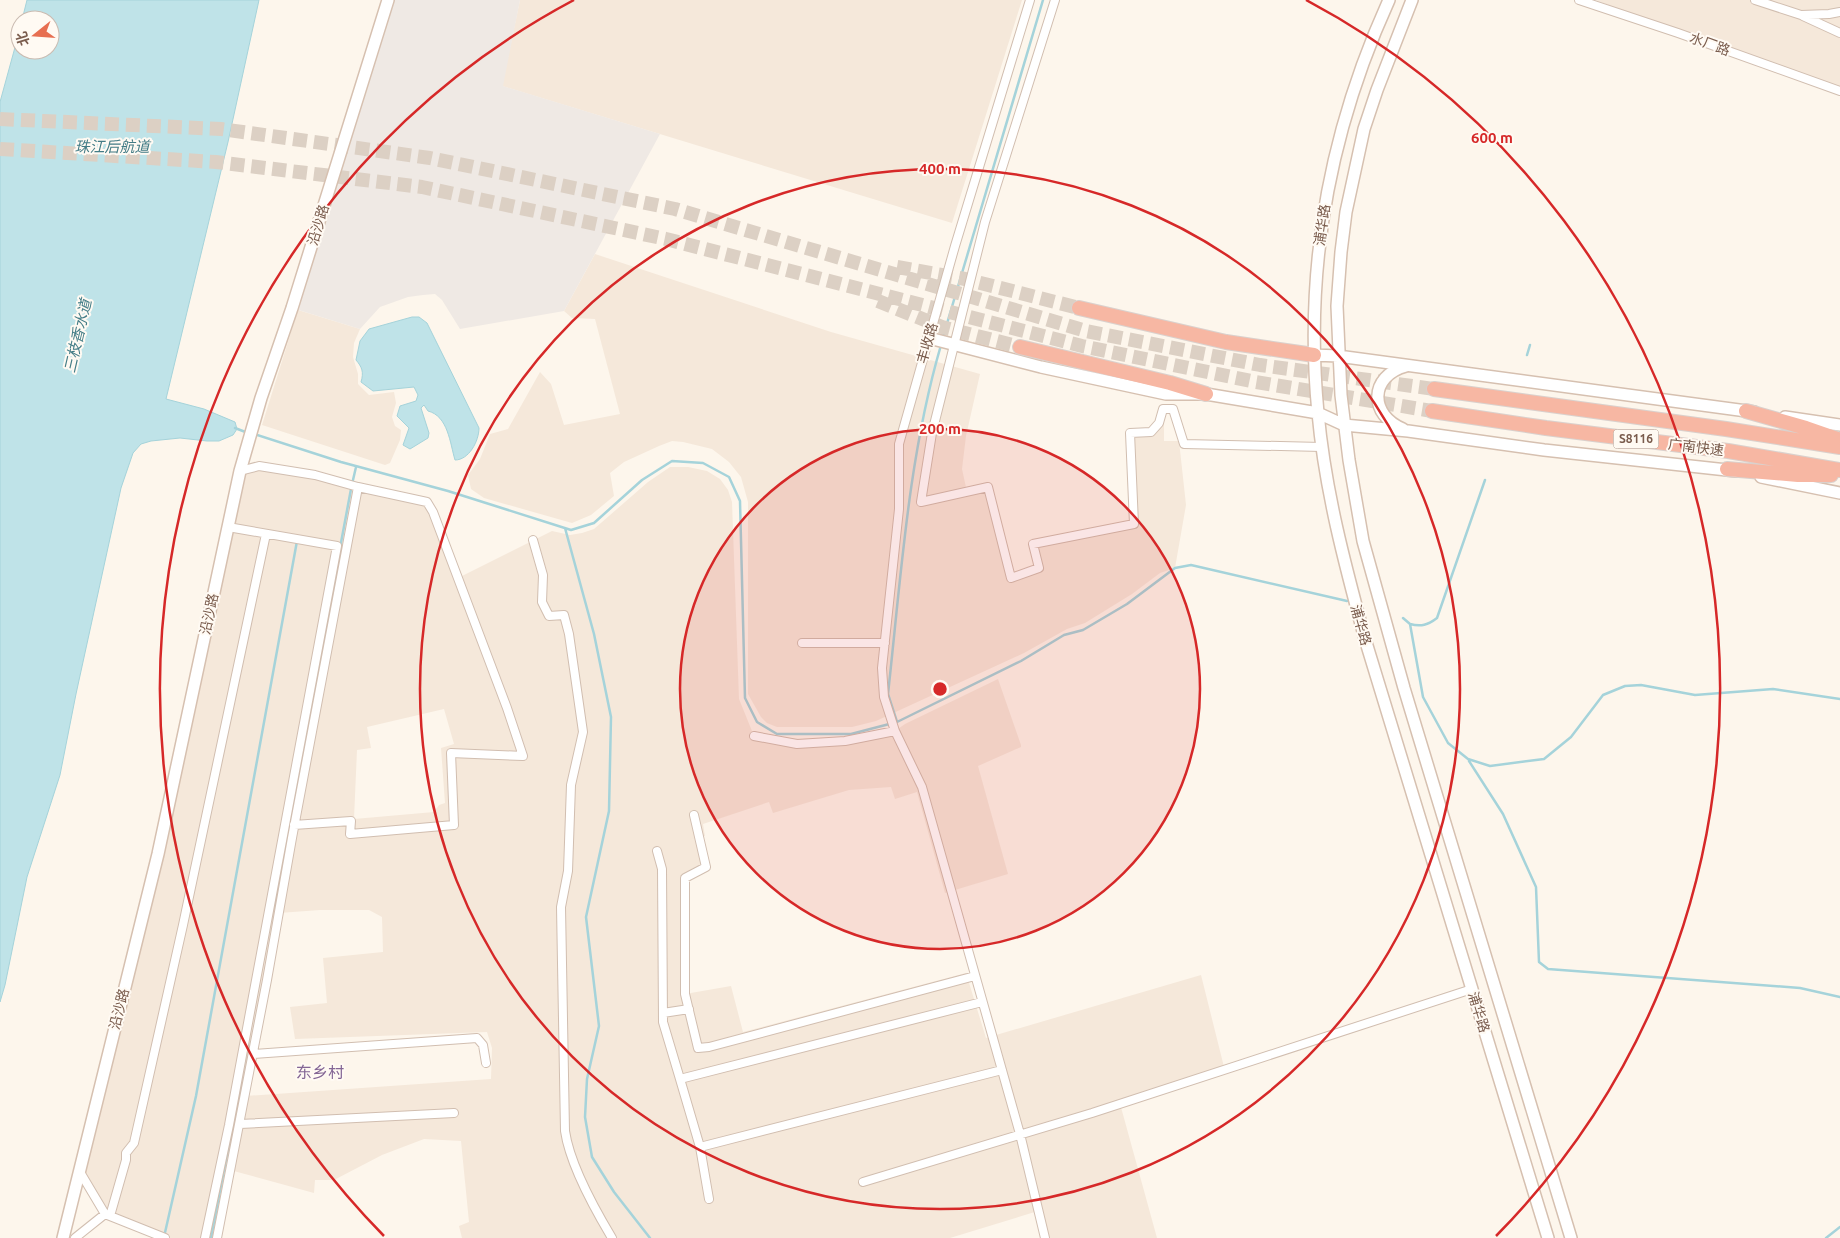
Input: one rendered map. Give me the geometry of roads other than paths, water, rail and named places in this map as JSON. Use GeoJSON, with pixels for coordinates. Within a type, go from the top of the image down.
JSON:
{"type":"FeatureCollection","features":[{"type":"Feature","properties":{"kind":"highway"},"geometry":{"type":"LineString","coordinates":[[1079,308],[1226,342],[1314,355]]}},
{"type":"Feature","properties":{"kind":"highway"},"geometry":{"type":"LineString","coordinates":[[1020,347],[1170,383],[1206,394]]}},
{"type":"Feature","properties":{"kind":"highway","name":"广南快速"},"geometry":{"type":"LineString","coordinates":[[1434,389],[1726,429],[1840,447]]}},
{"type":"Feature","properties":{"kind":"highway","name":"广南快速"},"geometry":{"type":"LineString","coordinates":[[1432,410],[1546,428],[1728,451],[1840,470]]}},
{"type":"Feature","properties":{"kind":"highway"},"geometry":{"type":"LineString","coordinates":[[1746,411],[1840,440]]}},
{"type":"Feature","properties":{"kind":"highway"},"geometry":{"type":"LineString","coordinates":[[1727,469],[1798,475],[1840,475]]}},
{"type":"Feature","properties":{"kind":"main road","name":"沿沙路"},"geometry":{"type":"LineString","coordinates":[[63,1238],[158,854],[240,471],[261,398],[292,308],[388,0]]}},
{"type":"Feature","properties":{"kind":"main road","name":"浦华路"},"geometry":{"type":"LineString","coordinates":[[1389,0],[1363,60],[1351,95],[1331,169],[1322,218],[1316,278],[1314,355],[1322,447],[1331,502],[1357,609],[1391,727],[1548,1238]]}},
{"type":"Feature","properties":{"kind":"main road","name":"浦华路"},"geometry":{"type":"LineString","coordinates":[[1412,0],[1377,90],[1364,129],[1353,175],[1341,252],[1337,306],[1338,356],[1344,425],[1363,541],[1384,619],[1571,1238]]}},
{"type":"Feature","properties":{"kind":"main road"},"geometry":{"type":"LineString","coordinates":[[929,338],[1041,367],[1166,394],[1206,394],[1318,413],[1344,425],[1408,431],[1544,450],[1727,469],[1840,493]]}},
{"type":"Feature","properties":{"kind":"main road"},"geometry":{"type":"LineString","coordinates":[[1314,355],[1338,356],[1408,365],[1840,425]]}},
{"type":"Feature","properties":{"kind":"main road"},"geometry":{"type":"LineString","coordinates":[[1408,365],[1396,368],[1387,374],[1379,386],[1378,394],[1378,402],[1384,415],[1397,427],[1408,431]]}},
{"type":"Feature","properties":{"kind":"street","name":"丰收路"},"geometry":{"type":"LineString","coordinates":[[1030,0],[959,232],[899,444],[899,509],[882,668],[884,697],[895,732],[922,787],[1020,1134],[1045,1238]]}},
{"type":"Feature","properties":{"kind":"street"},"geometry":{"type":"LineString","coordinates":[[1055,0],[985,222],[932,433],[921,502],[988,487],[1011,578],[1039,568],[1032,544],[1134,524],[1130,433],[1151,432],[1159,423],[1163,409],[1173,409],[1184,444],[1322,447]]}},
{"type":"Feature","properties":{"kind":"street","name":"水厂路"},"geometry":{"type":"LineString","coordinates":[[1579,0],[1840,91]]}},
{"type":"Feature","properties":{"kind":"street"},"geometry":{"type":"LineString","coordinates":[[1754,0],[1801,15],[1840,33]]}},
{"type":"Feature","properties":{"kind":"street"},"geometry":{"type":"LineString","coordinates":[[1801,15],[1840,12]]}},
{"type":"Feature","properties":{"kind":"street"},"geometry":{"type":"LineString","coordinates":[[240,471],[259,466],[315,475],[358,487],[427,502],[434,512],[523,756],[451,754],[454,825],[350,834],[351,821],[294,825]]}},
{"type":"Feature","properties":{"kind":"street"},"geometry":{"type":"LineString","coordinates":[[217,1238],[240,1124],[358,487]]}},
{"type":"Feature","properties":{"kind":"street"},"geometry":{"type":"LineString","coordinates":[[205,1238],[231,1115],[337,546],[228,527]]}},
{"type":"Feature","properties":{"kind":"street"},"geometry":{"type":"LineString","coordinates":[[75,1238],[108,1215],[126,1160],[126,1153],[134,1143],[183,926],[266,534]]}},
{"type":"Feature","properties":{"kind":"street"},"geometry":{"type":"LineString","coordinates":[[533,540],[543,576],[542,602],[549,616],[564,615],[569,634],[583,732],[571,785],[568,871],[561,907],[565,1131],[568,1149],[574,1165],[612,1238]]}},
{"type":"Feature","properties":{"kind":"street"},"geometry":{"type":"LineString","coordinates":[[802,643],[885,643]]}},
{"type":"Feature","properties":{"kind":"street"},"geometry":{"type":"LineString","coordinates":[[754,736],[797,744],[845,741],[895,732]]}},
{"type":"Feature","properties":{"kind":"street"},"geometry":{"type":"LineString","coordinates":[[694,815],[706,868],[694,872],[685,878],[685,994],[698,1048],[709,1047],[975,976]]}},
{"type":"Feature","properties":{"kind":"street"},"geometry":{"type":"LineString","coordinates":[[657,850],[662,869],[663,1022],[700,1147],[709,1199]]}},
{"type":"Feature","properties":{"kind":"street"},"geometry":{"type":"LineString","coordinates":[[864,1182],[1092,1113],[1472,990]]}},
{"type":"Feature","properties":{"kind":"street"},"geometry":{"type":"LineString","coordinates":[[680,1079],[982,1002]]}},
{"type":"Feature","properties":{"kind":"street"},"geometry":{"type":"LineString","coordinates":[[663,1013],[689,1009]]}},
{"type":"Feature","properties":{"kind":"street"},"geometry":{"type":"LineString","coordinates":[[253,1054],[477,1038],[483,1044],[486,1063]]}},
{"type":"Feature","properties":{"kind":"street"},"geometry":{"type":"LineString","coordinates":[[700,1147],[1002,1070]]}},
{"type":"Feature","properties":{"kind":"street"},"geometry":{"type":"LineString","coordinates":[[240,1124],[454,1113]]}},
{"type":"Feature","properties":{"kind":"street"},"geometry":{"type":"LineString","coordinates":[[80,1172],[108,1215],[164,1238]]}},
{"type":"Feature","properties":{"kind":"water","name":"珠江后航道"},"geometry":{"type":"Polygon","coordinates":[[[27,0],[259,0],[228,142],[166,399],[204,409],[235,422],[237,429],[233,435],[219,441],[180,438],[151,441],[141,444],[133,453],[121,488],[60,775],[27,877],[0,1002],[0,102],[12,60],[60,60],[60,10],[24,10],[27,0]]]}},
{"type":"Feature","properties":{"kind":"water"},"geometry":{"type":"Polygon","coordinates":[[[412,317],[419,317],[427,323],[479,428],[479,433],[472,449],[465,457],[460,459],[455,460],[450,438],[440,418],[428,411],[424,405],[421,408],[429,433],[428,438],[410,449],[403,445],[409,428],[397,416],[400,406],[416,401],[418,395],[414,387],[373,391],[361,382],[362,370],[356,360],[360,341],[369,329],[412,317]]]}},
{"type":"Feature","properties":{"kind":"waterway"},"geometry":{"type":"LineString","coordinates":[[943,337],[1043,0]]}},
{"type":"Feature","properties":{"kind":"waterway"},"geometry":{"type":"LineString","coordinates":[[897,722],[888,694],[907,518],[921,431],[941,345]]}},
{"type":"Feature","properties":{"kind":"waterway"},"geometry":{"type":"LineString","coordinates":[[1527,355],[1530,345]]}},
{"type":"Feature","properties":{"kind":"waterway"},"geometry":{"type":"LineString","coordinates":[[235,428],[248,433]]}},
{"type":"Feature","properties":{"kind":"waterway"},"geometry":{"type":"LineString","coordinates":[[254,434],[341,462],[448,491],[571,530],[594,523],[642,480],[672,461],[703,463],[729,477],[740,501],[745,698],[757,722],[777,734],[851,734],[897,722],[1021,661],[1064,635],[1083,630],[1127,604],[1175,568],[1191,565],[1347,601]]}},
{"type":"Feature","properties":{"kind":"waterway"},"geometry":{"type":"LineString","coordinates":[[353,480],[356,467]]}},
{"type":"Feature","properties":{"kind":"waterway"},"geometry":{"type":"LineString","coordinates":[[1410,624],[1424,625],[1437,618],[1485,480]]}},
{"type":"Feature","properties":{"kind":"waterway"},"geometry":{"type":"LineString","coordinates":[[340,548],[351,489]]}},
{"type":"Feature","properties":{"kind":"waterway"},"geometry":{"type":"LineString","coordinates":[[565,528],[594,634],[611,717],[609,811],[586,917],[599,1026],[587,1079],[585,1117],[592,1157],[614,1192],[650,1238]]}},
{"type":"Feature","properties":{"kind":"waterway"},"geometry":{"type":"LineString","coordinates":[[164,1237],[196,1096],[297,541]]}},
{"type":"Feature","properties":{"kind":"waterway"},"geometry":{"type":"LineString","coordinates":[[1403,618],[1410,624],[1423,697],[1448,743],[1468,759],[1490,766],[1544,759],[1571,737],[1603,695],[1625,686],[1641,685],[1695,695],[1773,689],[1840,699]]}},
{"type":"Feature","properties":{"kind":"waterway"},"geometry":{"type":"LineString","coordinates":[[1469,761],[1503,814],[1536,887],[1539,962],[1548,969],[1800,988],[1840,997]]}},
{"type":"Feature","properties":{"kind":"waterway"},"geometry":{"type":"LineString","coordinates":[[211,1238],[236,1107]]}},
{"type":"Feature","properties":{"kind":"waterway"},"geometry":{"type":"LineString","coordinates":[[1826,1238],[1840,1227]]}},
{"type":"Feature","properties":{"kind":"tunnel"},"geometry":{"type":"LineString","coordinates":[[0,119],[221,129],[430,158],[675,209],[1086,331],[1260,365],[1434,389]]}},
{"type":"Feature","properties":{"kind":"tunnel"},"geometry":{"type":"LineString","coordinates":[[0,149],[216,162],[422,187],[666,239],[1082,346],[1256,382],[1432,411]]}},
{"type":"Feature","properties":{"kind":"tunnel"},"geometry":{"type":"LineString","coordinates":[[897,267],[965,279],[1079,308]]}},
{"type":"Feature","properties":{"kind":"tunnel"},"geometry":{"type":"LineString","coordinates":[[878,301],[942,327],[1020,347]]}},
{"type":"Feature","properties":{"kind":"district","name":"东乡村"},"geometry":{"type":"Point","coordinates":[320,1072]}},
{"type":"Feature","properties":{"kind":"water label","name":"三枝香水道"},"geometry":{"type":"Point","coordinates":[78,336]}}]}
